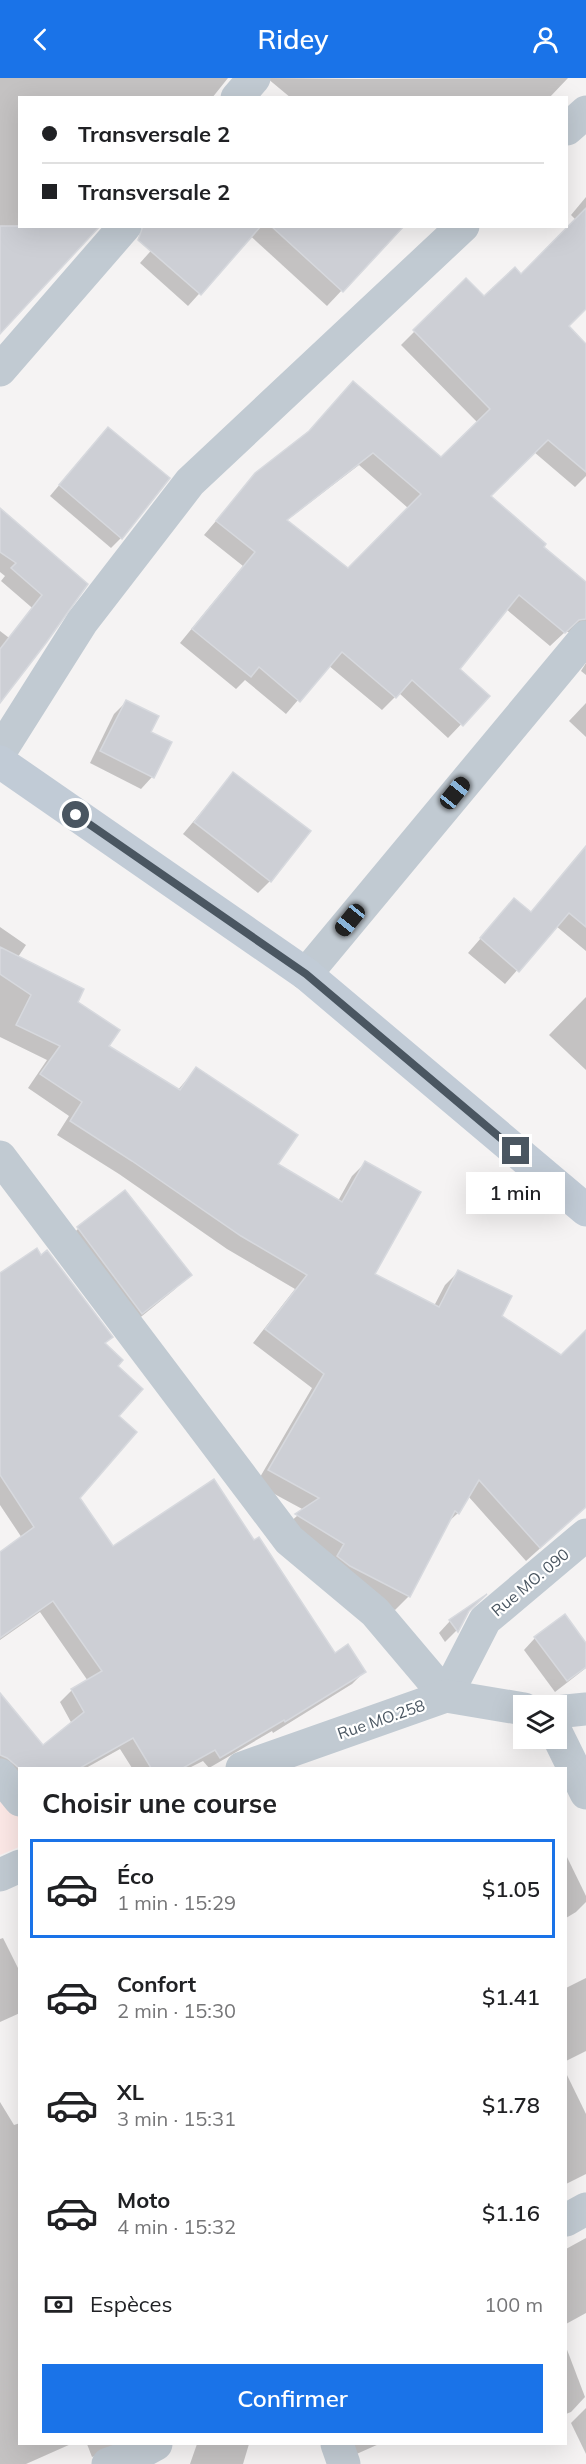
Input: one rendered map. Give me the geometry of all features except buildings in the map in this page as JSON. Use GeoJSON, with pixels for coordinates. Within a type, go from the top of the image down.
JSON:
{"type":"FeatureCollection","features":[{"type":"Feature","properties":{"kind":"main road"},"geometry":{"type":"LineString","coordinates":[[0,762],[306,974],[586,1210]]}},
{"type":"Feature","properties":{"kind":"street"},"geometry":{"type":"LineString","coordinates":[[239,96],[254,78]]}},
{"type":"Feature","properties":{"kind":"street"},"geometry":{"type":"LineString","coordinates":[[568,128],[586,112]]}},
{"type":"Feature","properties":{"kind":"street"},"geometry":{"type":"LineString","coordinates":[[0,370],[123,228]]}},
{"type":"Feature","properties":{"kind":"street"},"geometry":{"type":"LineString","coordinates":[[0,752],[82,622],[190,482],[461,228]]}},
{"type":"Feature","properties":{"kind":"street"},"geometry":{"type":"LineString","coordinates":[[306,974],[586,637]]}},
{"type":"Feature","properties":{"kind":"street"},"geometry":{"type":"LineString","coordinates":[[0,1157],[289,1540],[375,1612],[446,1696]]}},
{"type":"Feature","properties":{"kind":"street","name":"Rue MO. 090"},"geometry":{"type":"LineString","coordinates":[[446,1696],[485,1620],[586,1535]]}},
{"type":"Feature","properties":{"kind":"street","name":"Rue MO.258"},"geometry":{"type":"LineString","coordinates":[[245,1767],[446,1696],[513,1707]]}},
{"type":"Feature","properties":{"kind":"street"},"geometry":{"type":"LineString","coordinates":[[567,1711],[586,1709]]}},
{"type":"Feature","properties":{"kind":"street"},"geometry":{"type":"LineString","coordinates":[[564,1749],[586,1793]]}},
{"type":"Feature","properties":{"kind":"street"},"geometry":{"type":"LineString","coordinates":[[0,1775],[18,1798]]}},
{"type":"Feature","properties":{"kind":"street"},"geometry":{"type":"LineString","coordinates":[[0,1875],[18,1867]]}},
{"type":"Feature","properties":{"kind":"street"},"geometry":{"type":"LineString","coordinates":[[567,2219],[586,2209]]}},
{"type":"Feature","properties":{"kind":"street"},"geometry":{"type":"LineString","coordinates":[[108,2464],[140,2453],[154,2445]]}},
{"type":"Feature","properties":{"kind":"street"},"geometry":{"type":"LineString","coordinates":[[337,2445],[344,2464]]}},
{"type":"Feature","properties":{"kind":"shaded area"},"geometry":{"type":"Polygon","coordinates":[[[0,1792],[18,1813],[18,1847],[0,1855],[0,1792]]]}},
{"type":"Feature","properties":{"kind":"route"},"geometry":{"type":"LineString","coordinates":[[76,815],[306,974],[516,1151]]}}]}
